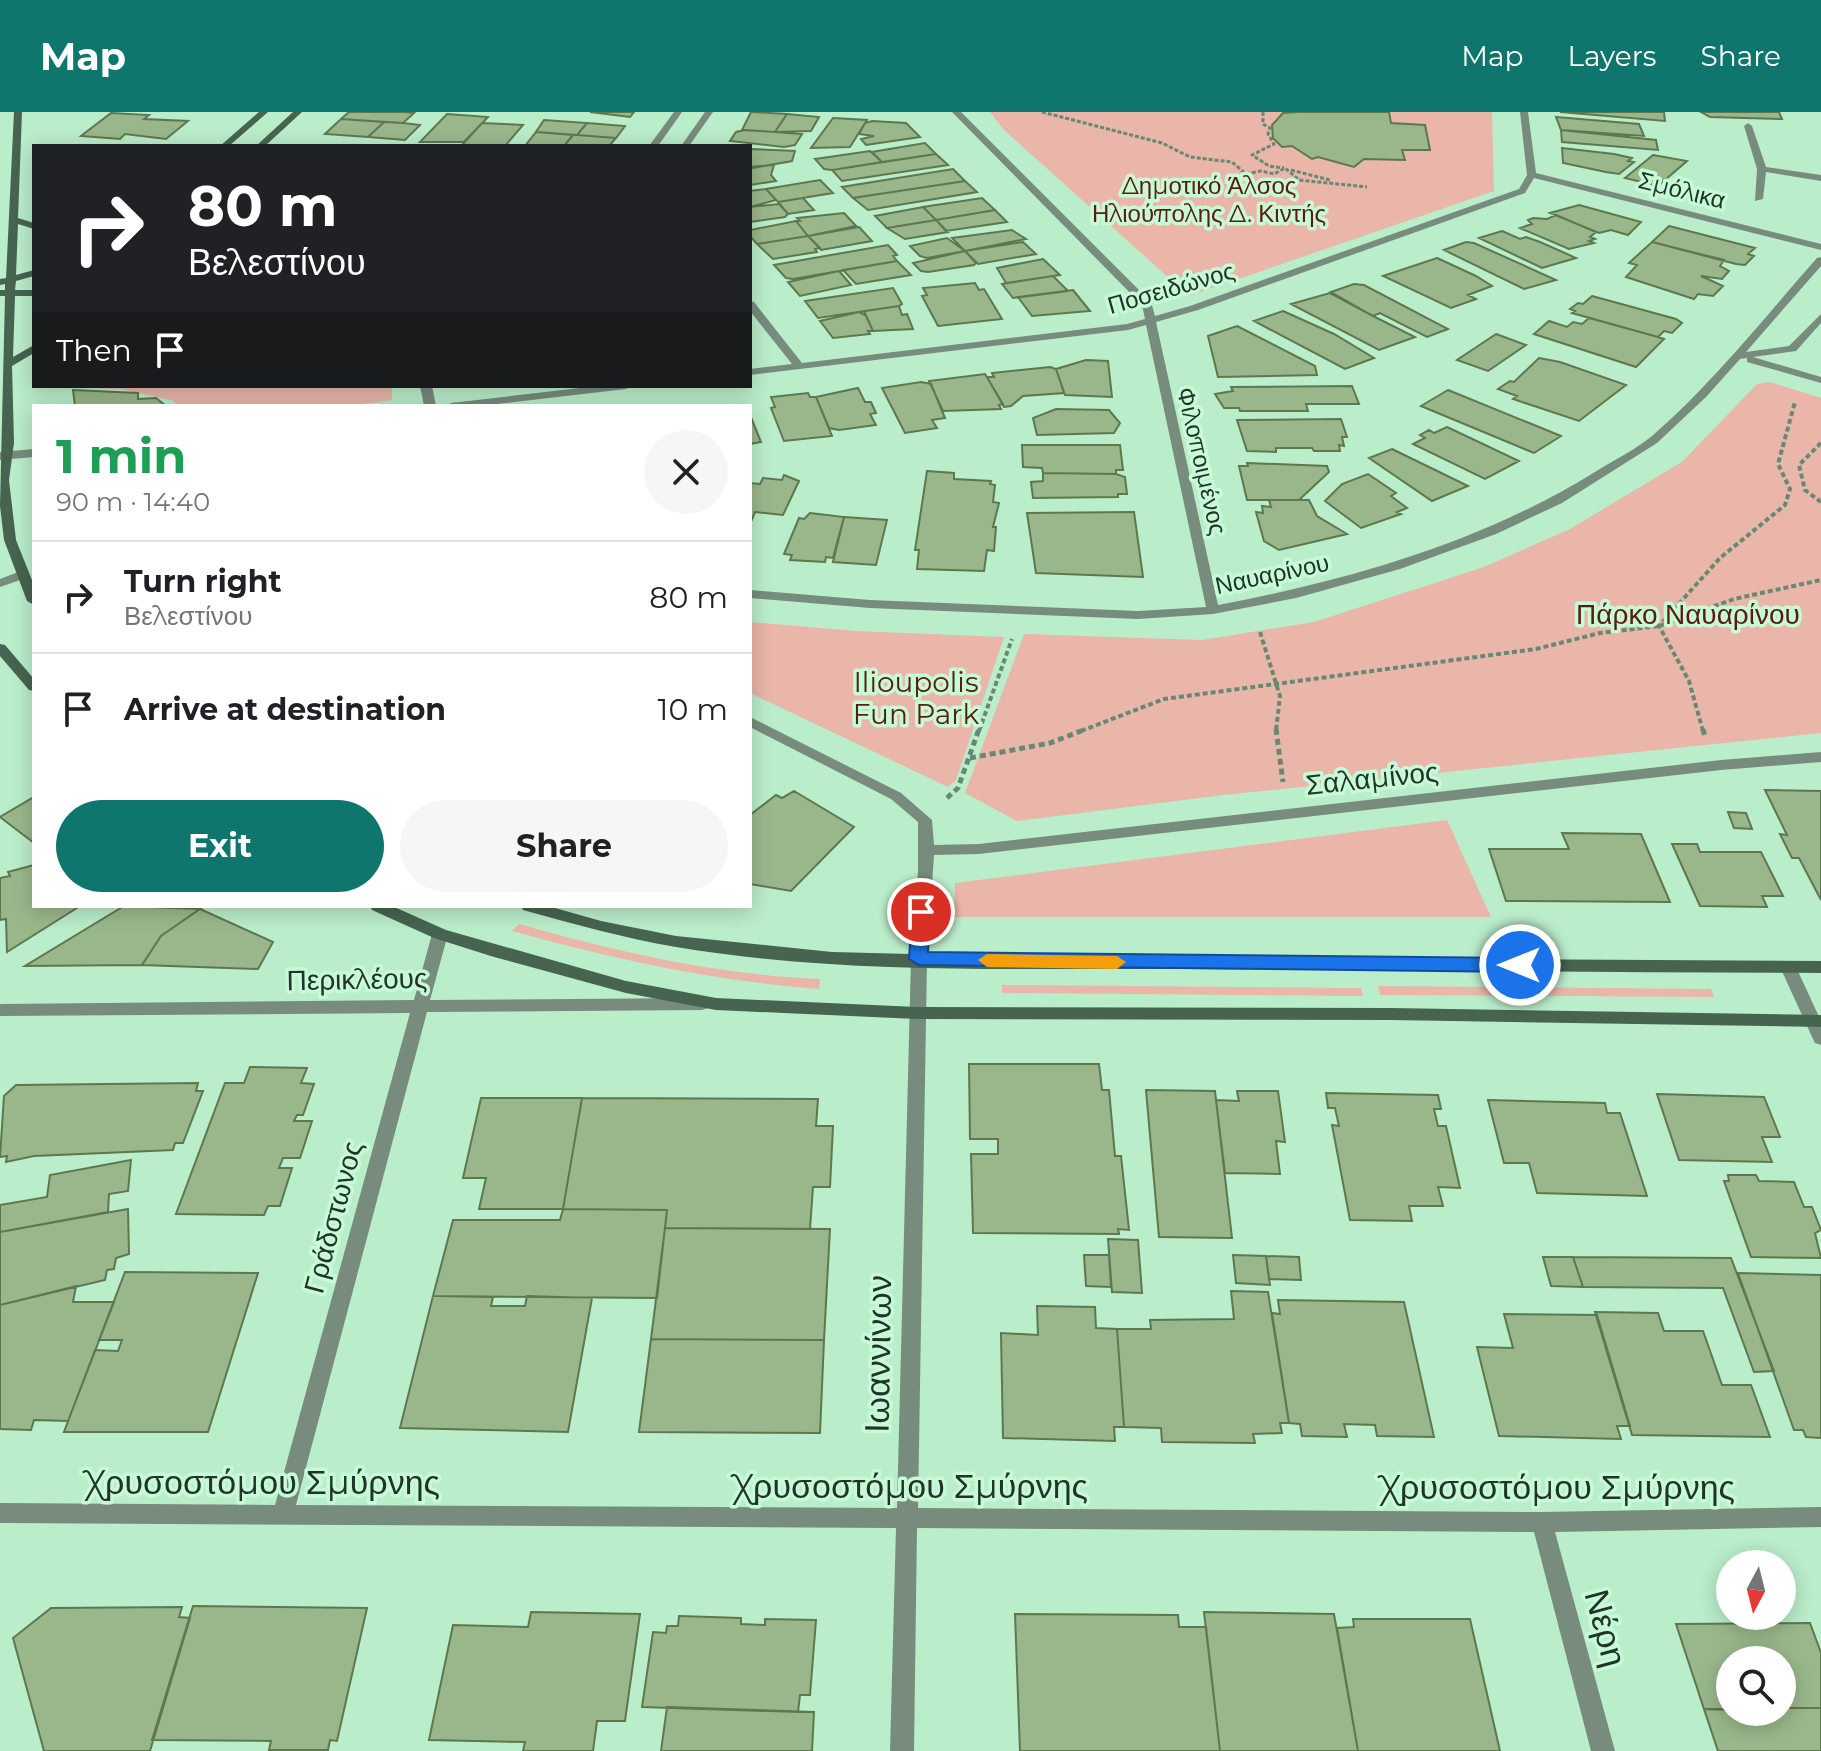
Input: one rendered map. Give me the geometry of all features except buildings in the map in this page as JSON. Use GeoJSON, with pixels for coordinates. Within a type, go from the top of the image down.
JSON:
{"type":"FeatureCollection","features":[{"type":"Feature","properties":{"kind":"street"},"geometry":{"type":"LineString","coordinates":[[18,112],[13,219],[5,281],[7,365],[3,456],[6,518],[21,575],[32,597]]}},
{"type":"Feature","properties":{"kind":"street"},"geometry":{"type":"LineString","coordinates":[[226,144],[264,112]]}},
{"type":"Feature","properties":{"kind":"street"},"geometry":{"type":"LineString","coordinates":[[262,144],[298,112]]}},
{"type":"Feature","properties":{"kind":"street"},"geometry":{"type":"LineString","coordinates":[[654,144],[678,112]]}},
{"type":"Feature","properties":{"kind":"street"},"geometry":{"type":"LineString","coordinates":[[686,144],[709,112]]}},
{"type":"Feature","properties":{"kind":"street","name":"Φιλοποιμένος"},"geometry":{"type":"LineString","coordinates":[[956,112],[1147,304],[1213,610]]}},
{"type":"Feature","properties":{"kind":"street"},"geometry":{"type":"LineString","coordinates":[[1524,112],[1532,175]]}},
{"type":"Feature","properties":{"kind":"street"},"geometry":{"type":"LineString","coordinates":[[1748,126],[1762,169],[1758,199]]}},
{"type":"Feature","properties":{"kind":"street"},"geometry":{"type":"LineString","coordinates":[[1762,169],[1821,178]]}},
{"type":"Feature","properties":{"kind":"street","name":"Ποσειδώνος"},"geometry":{"type":"LineString","coordinates":[[752,372],[1149,322],[1522,191],[1532,175]]}},
{"type":"Feature","properties":{"kind":"street","name":"Σμόλικα"},"geometry":{"type":"LineString","coordinates":[[1532,175],[1821,247]]}},
{"type":"Feature","properties":{"kind":"street"},"geometry":{"type":"LineString","coordinates":[[13,219],[32,225]]}},
{"type":"Feature","properties":{"kind":"street","name":"Ναυαρίνου"},"geometry":{"type":"LineString","coordinates":[[752,594],[870,604],[1138,615],[1213,610],[1296,594],[1396,566],[1492,531],[1558,500],[1653,441],[1738,356],[1821,260]]}},
{"type":"Feature","properties":{"kind":"street"},"geometry":{"type":"LineString","coordinates":[[5,281],[32,274]]}},
{"type":"Feature","properties":{"kind":"street"},"geometry":{"type":"LineString","coordinates":[[5,294],[32,293]]}},
{"type":"Feature","properties":{"kind":"street"},"geometry":{"type":"LineString","coordinates":[[752,307],[799,366]]}},
{"type":"Feature","properties":{"kind":"street"},"geometry":{"type":"LineString","coordinates":[[1738,356],[1792,349],[1821,317]]}},
{"type":"Feature","properties":{"kind":"street"},"geometry":{"type":"LineString","coordinates":[[7,365],[32,349]]}},
{"type":"Feature","properties":{"kind":"street"},"geometry":{"type":"LineString","coordinates":[[1738,356],[1821,380]]}},
{"type":"Feature","properties":{"kind":"street"},"geometry":{"type":"LineString","coordinates":[[468,404],[608,388]]}},
{"type":"Feature","properties":{"kind":"street"},"geometry":{"type":"LineString","coordinates":[[3,456],[32,453]]}},
{"type":"Feature","properties":{"kind":"street"},"geometry":{"type":"LineString","coordinates":[[0,583],[21,575]]}},
{"type":"Feature","properties":{"kind":"street"},"geometry":{"type":"LineString","coordinates":[[0,648],[32,685]]}},
{"type":"Feature","properties":{"kind":"street"},"geometry":{"type":"LineString","coordinates":[[752,722],[915,808],[925,820],[929,850]]}},
{"type":"Feature","properties":{"kind":"street","name":"Σαλαμίνος"},"geometry":{"type":"LineString","coordinates":[[929,850],[979,849],[1721,765],[1821,757]]}},
{"type":"Feature","properties":{"kind":"street","name":"Ιωαννίνων"},"geometry":{"type":"LineString","coordinates":[[902,1751],[917,1013],[922,892],[929,850]]}},
{"type":"Feature","properties":{"kind":"street"},"geometry":{"type":"LineString","coordinates":[[382,908],[440,934],[626,987],[716,1004],[917,1013],[1375,1013],[1817,1021]]}},
{"type":"Feature","properties":{"kind":"street"},"geometry":{"type":"LineString","coordinates":[[537,908],[642,935],[748,953],[919,959],[1821,967]]}},
{"type":"Feature","properties":{"kind":"street","name":"Γράδστωνος"},"geometry":{"type":"LineString","coordinates":[[283,1515],[440,934]]}},
{"type":"Feature","properties":{"kind":"street"},"geometry":{"type":"LineString","coordinates":[[1788,967],[1817,1021],[1821,1039]]}},
{"type":"Feature","properties":{"kind":"street","name":"Περικλέους"},"geometry":{"type":"LineString","coordinates":[[0,1010],[419,1004],[716,1004]]}},
{"type":"Feature","properties":{"kind":"street","name":"Χρυσοστόμου Σμύρνης"},"geometry":{"type":"LineString","coordinates":[[0,1513],[1542,1522],[1821,1517]]}},
{"type":"Feature","properties":{"kind":"street","name":"Νέρη"},"geometry":{"type":"LineString","coordinates":[[1542,1522],[1603,1751]]}},
{"type":"Feature","properties":{"kind":"path"},"geometry":{"type":"LineString","coordinates":[[1042,112],[1162,143],[1190,157],[1232,162],[1246,174],[1261,171],[1274,174],[1285,168]]}},
{"type":"Feature","properties":{"kind":"path"},"geometry":{"type":"LineString","coordinates":[[1263,112],[1263,124],[1270,128],[1268,134],[1274,144],[1252,155],[1269,166],[1342,183]]}},
{"type":"Feature","properties":{"kind":"path"},"geometry":{"type":"LineString","coordinates":[[1291,170],[1299,180],[1367,187]]}},
{"type":"Feature","properties":{"kind":"path"},"geometry":{"type":"LineString","coordinates":[[1659,626],[1720,558],[1785,505],[1790,489],[1778,464],[1796,399]]}},
{"type":"Feature","properties":{"kind":"path"},"geometry":{"type":"LineString","coordinates":[[1821,443],[1799,465],[1805,490],[1821,502]]}},
{"type":"Feature","properties":{"kind":"path"},"geometry":{"type":"LineString","coordinates":[[970,758],[1050,743],[1164,699],[1536,649],[1600,633],[1659,626],[1734,599],[1821,580]]}},
{"type":"Feature","properties":{"kind":"path"},"geometry":{"type":"LineString","coordinates":[[1659,626],[1689,681],[1699,726],[1706,739]]}},
{"type":"Feature","properties":{"kind":"path"},"geometry":{"type":"LineString","coordinates":[[1259,627],[1280,696],[1275,724],[1285,786]]}},
{"type":"Feature","properties":{"kind":"path"},"geometry":{"type":"LineString","coordinates":[[943,803],[958,788],[1014,632]]}},
{"type":"Feature","properties":{"kind":"green space","name":"Δημοτικό Άλσος Ηλιούπολης Δ. Κιντής"},"geometry":{"type":"Polygon","coordinates":[[[990,112],[1492,112],[1494,191],[1189,296],[1003,129],[990,112]]]}},
{"type":"Feature","properties":{"kind":"green space","name":"Πάρκο Ναυαρίνου"},"geometry":{"type":"Polygon","coordinates":[[[1770,382],[1821,398],[1821,733],[1224,795],[1017,821],[965,793],[1024,634],[1202,640],[1314,622],[1484,567],[1570,529],[1682,462],[1757,384],[1770,382]]]}},
{"type":"Feature","properties":{"kind":"green space"},"geometry":{"type":"Polygon","coordinates":[[[94,388],[392,388],[392,400],[363,404],[175,404],[174,401],[121,389],[94,388]]]}},
{"type":"Feature","properties":{"kind":"green space","name":"Ilioupolis Fun Park"},"geometry":{"type":"Polygon","coordinates":[[[752,622],[855,631],[1004,637],[956,780],[948,787],[752,694],[752,622]]]}},
{"type":"Feature","properties":{"kind":"green space"},"geometry":{"type":"Polygon","coordinates":[[[1447,820],[1491,917],[954,917],[955,883],[1447,820]]]}},
{"type":"Feature","properties":{"kind":"green space"},"geometry":{"type":"Polygon","coordinates":[[[519,924],[593,944],[706,967],[820,979],[819,989],[702,975],[626,960],[512,931],[519,924]]]}},
{"type":"Feature","properties":{"kind":"green space"},"geometry":{"type":"Polygon","coordinates":[[[1002,985],[1361,988],[1363,996],[1002,993],[1002,985]]]}},
{"type":"Feature","properties":{"kind":"green space"},"geometry":{"type":"Polygon","coordinates":[[[1378,986],[1711,989],[1714,997],[1380,995],[1378,986]]]}},
{"type":"Feature","properties":{"kind":"slow traffic"},"geometry":{"type":"LineString","coordinates":[[987,960],[1117,962]]}},
{"type":"Feature","properties":{"kind":"route"},"geometry":{"type":"LineString","coordinates":[[921,912],[919,959],[1520,965]]}}]}
